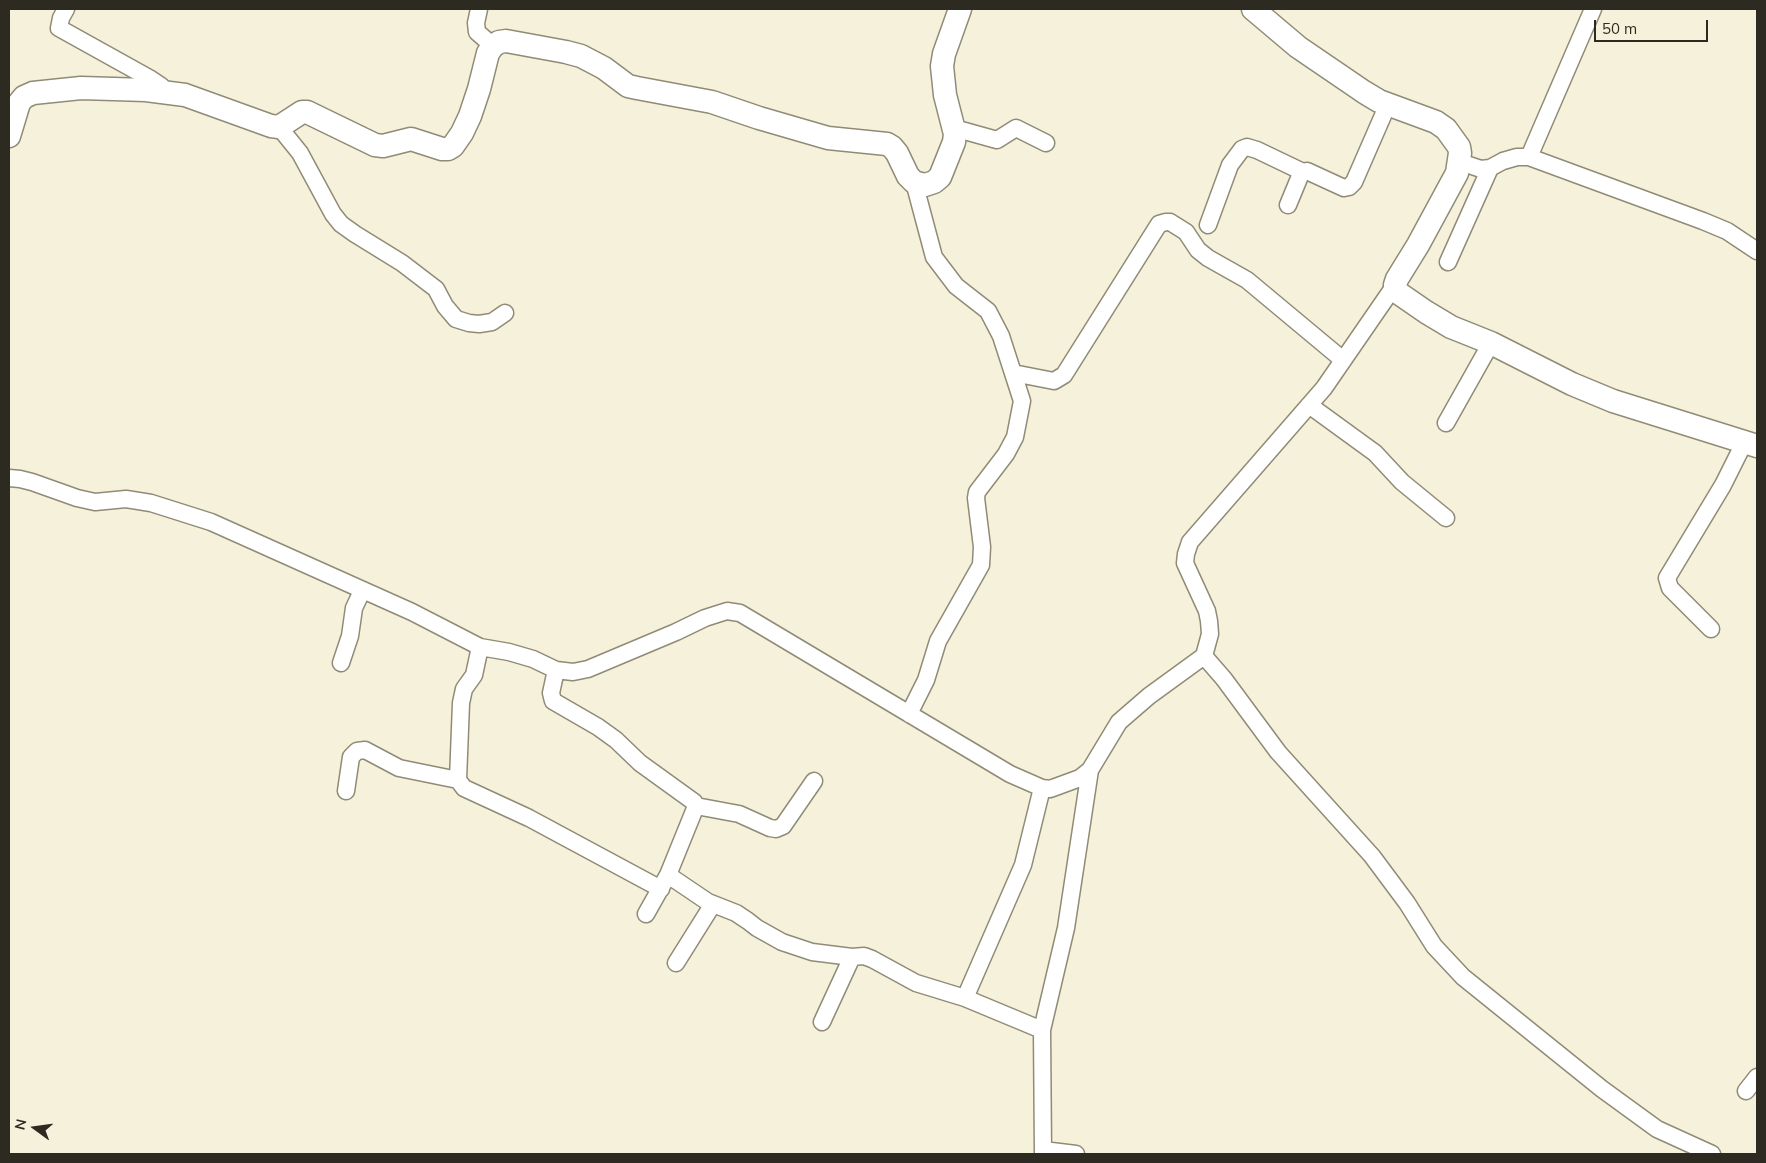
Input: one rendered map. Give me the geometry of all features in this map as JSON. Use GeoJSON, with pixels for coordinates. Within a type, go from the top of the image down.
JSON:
{"type":"FeatureCollection","features":[{"type":"Feature","properties":{"kind":"street"},"geometry":{"type":"LineString","coordinates":[[66,9],[61,18],[59,28],[149,78],[161,86],[165,92]]}},
{"type":"Feature","properties":{"kind":"street"},"geometry":{"type":"LineString","coordinates":[[478,9],[476,32],[493,46]]}},
{"type":"Feature","properties":{"kind":"street"},"geometry":{"type":"LineString","coordinates":[[914,182],[925,185],[934,182],[940,176],[954,142],[954,128],[945,95],[942,66],[949,37],[960,9]]}},
{"type":"Feature","properties":{"kind":"street"},"geometry":{"type":"LineString","coordinates":[[1529,157],[1593,9]]}},
{"type":"Feature","properties":{"kind":"street"},"geometry":{"type":"LineString","coordinates":[[9,478],[32,482],[94,502],[126,499],[150,503],[211,522],[412,612],[480,647],[509,652],[533,659],[556,670],[573,672],[588,669],[705,618],[726,611],[740,613],[1010,774],[1042,788],[1050,789],[1080,778],[1090,770],[1119,722],[1149,696],[1204,656],[1210,634],[1209,621],[1207,611],[1185,563],[1190,542],[1324,388],[1395,285],[1457,172],[1460,162],[1459,147],[1446,129],[1426,117],[1388,104],[1364,92],[1298,47],[1261,11]]}},
{"type":"Feature","properties":{"kind":"street"},"geometry":{"type":"LineString","coordinates":[[279,127],[302,112],[307,112],[375,145],[383,146],[411,139],[442,149],[448,148],[453,146],[470,116],[479,90],[488,53],[499,42],[506,42],[566,52],[589,60],[604,68],[628,86],[712,102],[828,138],[886,144],[892,147],[897,153],[903,168],[914,182],[934,257],[956,286],[988,311],[1001,336],[1022,402],[1015,437],[1006,454],[976,492],[982,546],[981,565],[938,641],[926,680],[909,714]]}},
{"type":"Feature","properties":{"kind":"street"},"geometry":{"type":"LineString","coordinates":[[9,136],[19,103],[24,97],[33,93],[81,88],[185,94],[255,121],[279,127],[300,153],[333,214],[342,224],[402,263],[436,289],[445,306],[456,318],[469,323],[479,324],[492,322],[504,314]]}},
{"type":"Feature","properties":{"kind":"street"},"geometry":{"type":"LineString","coordinates":[[1208,225],[1230,165],[1242,149],[1247,147],[1303,172],[1306,171],[1344,188],[1349,187],[1354,182],[1388,104]]}},
{"type":"Feature","properties":{"kind":"street"},"geometry":{"type":"LineString","coordinates":[[954,128],[997,140],[1016,128],[1046,143]]}},
{"type":"Feature","properties":{"kind":"street"},"geometry":{"type":"LineString","coordinates":[[1460,162],[1481,169],[1490,168],[1517,156],[1529,157],[1703,221],[1726,231],[1757,251]]}},
{"type":"Feature","properties":{"kind":"street"},"geometry":{"type":"LineString","coordinates":[[1448,262],[1490,168]]}},
{"type":"Feature","properties":{"kind":"street"},"geometry":{"type":"LineString","coordinates":[[1288,205],[1303,172]]}},
{"type":"Feature","properties":{"kind":"street"},"geometry":{"type":"LineString","coordinates":[[1013,373],[1054,381],[1064,375],[1159,224],[1166,222],[1170,222],[1186,232],[1198,250],[1208,258],[1247,280],[1343,360]]}},
{"type":"Feature","properties":{"kind":"street"},"geometry":{"type":"LineString","coordinates":[[1395,285],[1397,292],[1451,327],[1491,343],[1572,384],[1613,400],[1751,444],[1723,485],[1667,578],[1670,588],[1711,629]]}},
{"type":"Feature","properties":{"kind":"street"},"geometry":{"type":"LineString","coordinates":[[1446,423],[1491,343]]}},
{"type":"Feature","properties":{"kind":"street"},"geometry":{"type":"LineString","coordinates":[[1308,405],[1375,453],[1402,482],[1446,518]]}},
{"type":"Feature","properties":{"kind":"street"},"geometry":{"type":"LineString","coordinates":[[341,663],[350,636],[354,608],[362,591]]}},
{"type":"Feature","properties":{"kind":"street"},"geometry":{"type":"LineString","coordinates":[[480,647],[474,675],[464,689],[461,703],[458,780],[464,788],[664,882],[736,913],[756,928],[796,947],[812,952],[852,957],[864,956],[916,983],[965,998],[1042,1030]]}},
{"type":"Feature","properties":{"kind":"street"},"geometry":{"type":"LineString","coordinates":[[1204,656],[1224,679],[1278,752],[1372,856],[1407,903],[1434,946],[1463,977],[1602,1089],[1657,1129],[1712,1154]]}},
{"type":"Feature","properties":{"kind":"street"},"geometry":{"type":"LineString","coordinates":[[556,670],[551,693],[553,701],[598,727],[616,740],[640,762],[686,796],[696,806],[739,814],[776,829],[783,826],[814,781]]}},
{"type":"Feature","properties":{"kind":"street"},"geometry":{"type":"LineString","coordinates":[[346,791],[351,757],[357,750],[365,750],[399,768],[458,780]]}},
{"type":"Feature","properties":{"kind":"street"},"geometry":{"type":"LineString","coordinates":[[1076,1154],[1043,1152],[1042,1030],[1066,928],[1090,770]]}},
{"type":"Feature","properties":{"kind":"street"},"geometry":{"type":"LineString","coordinates":[[965,998],[1024,865],[1042,788]]}},
{"type":"Feature","properties":{"kind":"street"},"geometry":{"type":"LineString","coordinates":[[646,914],[664,882],[696,806]]}},
{"type":"Feature","properties":{"kind":"street"},"geometry":{"type":"LineString","coordinates":[[676,963],[713,904]]}},
{"type":"Feature","properties":{"kind":"street"},"geometry":{"type":"LineString","coordinates":[[822,1022],[852,957]]}},
{"type":"Feature","properties":{"kind":"street"},"geometry":{"type":"LineString","coordinates":[[1746,1091],[1757,1076]]}}]}
